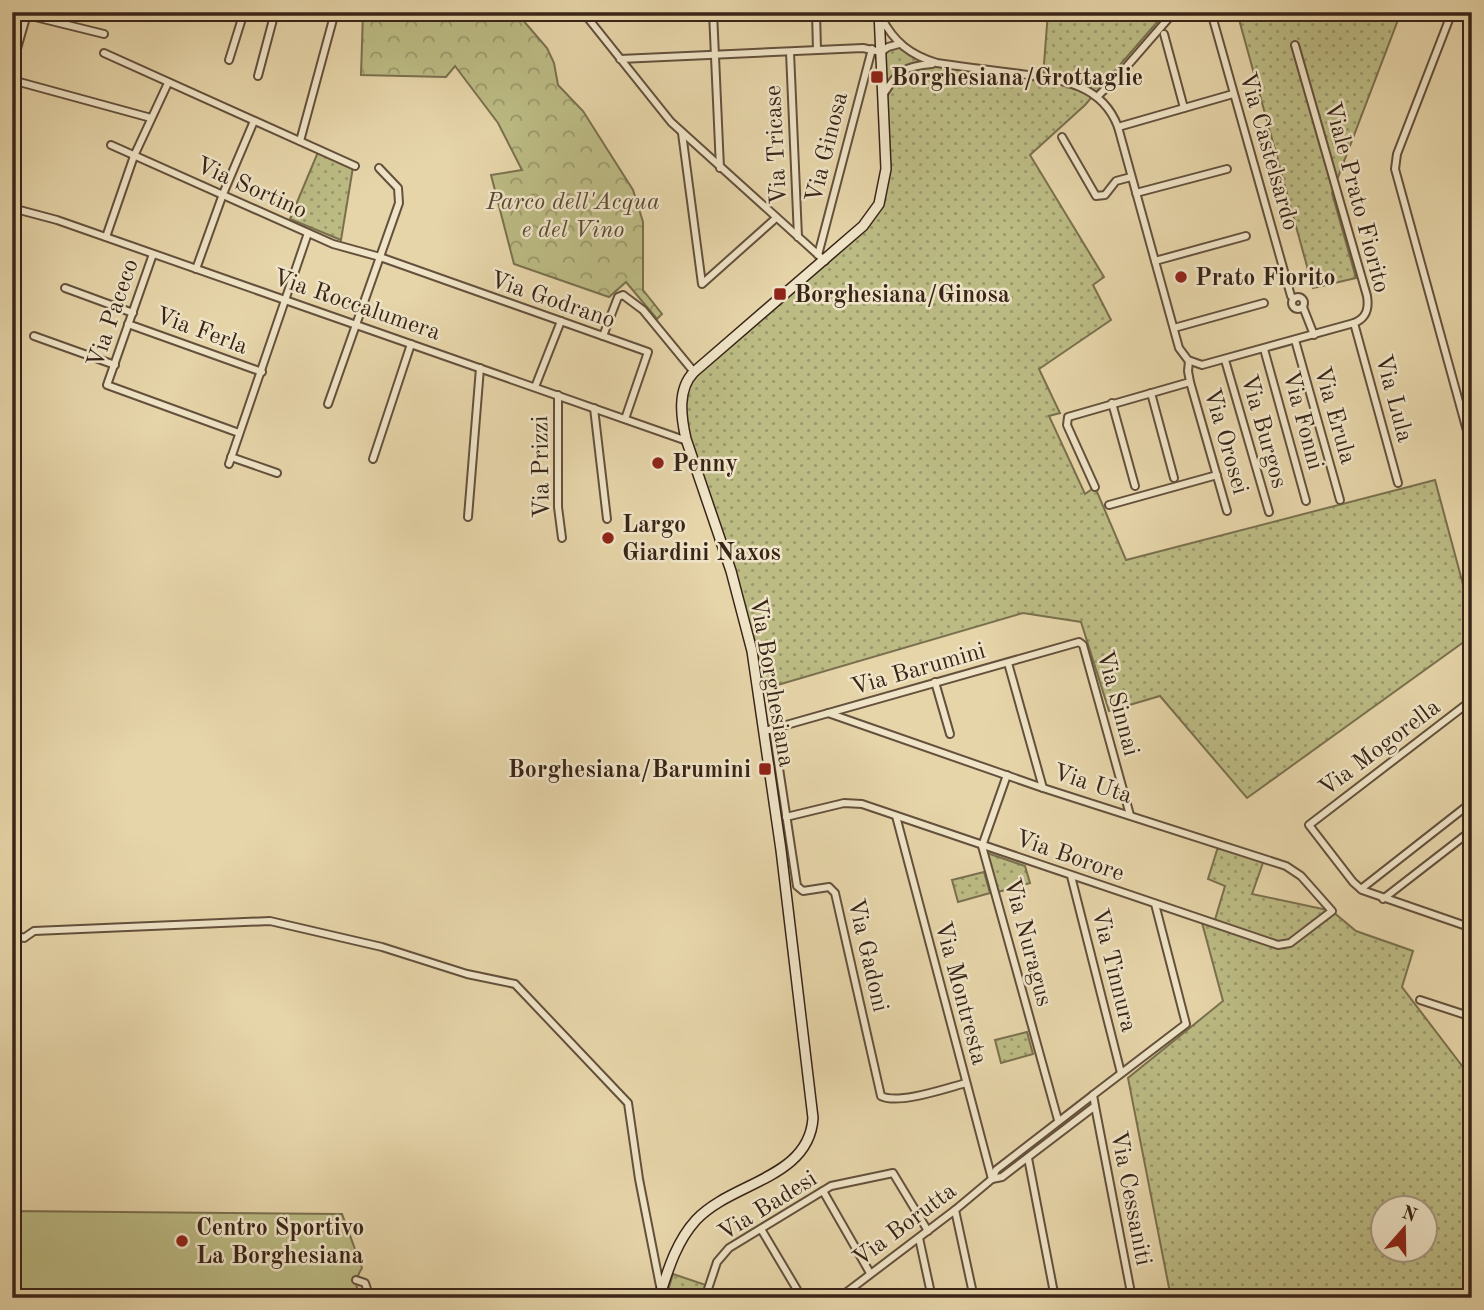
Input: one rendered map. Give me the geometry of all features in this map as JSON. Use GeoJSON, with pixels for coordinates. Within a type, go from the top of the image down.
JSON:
{"type":"FeatureCollection","features":[{"type":"Feature","properties":{"kind":"street"},"geometry":{"type":"LineString","coordinates":[[229,60],[244,12]]}},
{"type":"Feature","properties":{"kind":"street"},"geometry":{"type":"LineString","coordinates":[[258,76],[275,12]]}},
{"type":"Feature","properties":{"kind":"street"},"geometry":{"type":"LineString","coordinates":[[300,141],[335,12]]}},
{"type":"Feature","properties":{"kind":"street"},"geometry":{"type":"LineString","coordinates":[[583,12],[658,107],[682,133],[822,258]]}},
{"type":"Feature","properties":{"kind":"street"},"geometry":{"type":"LineString","coordinates":[[713,12],[720,168]]}},
{"type":"Feature","properties":{"kind":"street"},"geometry":{"type":"LineString","coordinates":[[816,12],[817,50]]}},
{"type":"Feature","properties":{"kind":"street"},"geometry":{"type":"LineString","coordinates":[[1097,97],[1174,12]]}},
{"type":"Feature","properties":{"kind":"street","name":"Via Castelsardo"},"geometry":{"type":"LineString","coordinates":[[1211,12],[1294,299],[1294,308],[1303,307],[1314,335]]}},
{"type":"Feature","properties":{"kind":"street"},"geometry":{"type":"LineString","coordinates":[[1452,12],[1397,154],[1395,169],[1472,449]]}},
{"type":"Feature","properties":{"kind":"street"},"geometry":{"type":"LineString","coordinates":[[879,13],[890,33],[915,55],[937,63],[1057,79],[1078,86],[1097,97],[1108,108],[1118,127],[1180,350],[1189,361]]}},
{"type":"Feature","properties":{"kind":"street"},"geometry":{"type":"LineString","coordinates":[[603,335],[615,302],[623,295],[643,310],[694,372],[822,258],[863,226],[881,199],[886,169],[882,66],[876,50],[879,13]]}},
{"type":"Feature","properties":{"kind":"street"},"geometry":{"type":"LineString","coordinates":[[12,66],[27,14],[104,34]]}},
{"type":"Feature","properties":{"kind":"street"},"geometry":{"type":"LineString","coordinates":[[1164,34],[1184,108]]}},
{"type":"Feature","properties":{"kind":"street"},"geometry":{"type":"LineString","coordinates":[[620,59],[876,50],[900,44]]}},
{"type":"Feature","properties":{"kind":"street","name":"Viale Prato Fiorito"},"geometry":{"type":"LineString","coordinates":[[1189,361],[1206,365],[1225,360],[1354,323],[1366,314],[1367,296],[1295,45]]}},
{"type":"Feature","properties":{"kind":"street","name":"Via Ginosa"},"geometry":{"type":"LineString","coordinates":[[822,258],[876,50]]}},
{"type":"Feature","properties":{"kind":"street","name":"Via Tricase"},"geometry":{"type":"LineString","coordinates":[[790,52],[798,237]]}},
{"type":"Feature","properties":{"kind":"street"},"geometry":{"type":"LineString","coordinates":[[104,54],[355,166]]}},
{"type":"Feature","properties":{"kind":"street"},"geometry":{"type":"LineString","coordinates":[[882,66],[899,72],[914,66],[937,63]]}},
{"type":"Feature","properties":{"kind":"street"},"geometry":{"type":"LineString","coordinates":[[883,94],[899,72]]}},
{"type":"Feature","properties":{"kind":"street"},"geometry":{"type":"LineString","coordinates":[[12,80],[151,118]]}},
{"type":"Feature","properties":{"kind":"street"},"geometry":{"type":"LineString","coordinates":[[106,237],[134,156],[168,83]]}},
{"type":"Feature","properties":{"kind":"street"},"geometry":{"type":"LineString","coordinates":[[1118,127],[1233,94]]}},
{"type":"Feature","properties":{"kind":"street"},"geometry":{"type":"LineString","coordinates":[[195,269],[254,121]]}},
{"type":"Feature","properties":{"kind":"street"},"geometry":{"type":"LineString","coordinates":[[682,133],[702,284],[776,218]]}},
{"type":"Feature","properties":{"kind":"street"},"geometry":{"type":"LineString","coordinates":[[1062,137],[1096,196],[1105,195],[1116,181],[1131,177]]}},
{"type":"Feature","properties":{"kind":"street","name":"Via Sortino"},"geometry":{"type":"LineString","coordinates":[[111,145],[308,233],[349,249],[380,257]]}},
{"type":"Feature","properties":{"kind":"street"},"geometry":{"type":"LineString","coordinates":[[328,404],[399,203],[398,188],[379,168]]}},
{"type":"Feature","properties":{"kind":"street"},"geometry":{"type":"LineString","coordinates":[[1136,193],[1227,169]]}},
{"type":"Feature","properties":{"kind":"street","name":"Via Roccalumera"},"geometry":{"type":"LineString","coordinates":[[12,208],[57,220],[687,441]]}},
{"type":"Feature","properties":{"kind":"street"},"geometry":{"type":"LineString","coordinates":[[277,473],[230,460],[308,233]]}},
{"type":"Feature","properties":{"kind":"street"},"geometry":{"type":"LineString","coordinates":[[1155,261],[1246,236]]}},
{"type":"Feature","properties":{"kind":"street","name":"Via Paceco"},"geometry":{"type":"LineString","coordinates":[[153,254],[107,385],[239,433]]}},
{"type":"Feature","properties":{"kind":"street","name":"Via Godrano"},"geometry":{"type":"LineString","coordinates":[[380,257],[648,352],[625,419]]}},
{"type":"Feature","properties":{"kind":"street"},"geometry":{"type":"LineString","coordinates":[[65,288],[133,313]]}},
{"type":"Feature","properties":{"kind":"street"},"geometry":{"type":"LineString","coordinates":[[1174,328],[1264,303]]}},
{"type":"Feature","properties":{"kind":"street"},"geometry":{"type":"LineString","coordinates":[[535,387],[561,321]]}},
{"type":"Feature","properties":{"kind":"street","name":"Via Lula"},"geometry":{"type":"LineString","coordinates":[[1354,323],[1398,483]]}},
{"type":"Feature","properties":{"kind":"street","name":"Via Ferla"},"geometry":{"type":"LineString","coordinates":[[128,324],[262,372]]}},
{"type":"Feature","properties":{"kind":"street"},"geometry":{"type":"LineString","coordinates":[[34,336],[115,365]]}},
{"type":"Feature","properties":{"kind":"street","name":"Via Erula"},"geometry":{"type":"LineString","coordinates":[[1295,340],[1340,500]]}},
{"type":"Feature","properties":{"kind":"street"},"geometry":{"type":"LineString","coordinates":[[373,459],[411,344]]}},
{"type":"Feature","properties":{"kind":"street","name":"Via Fonni"},"geometry":{"type":"LineString","coordinates":[[1264,349],[1306,501]]}},
{"type":"Feature","properties":{"kind":"street","name":"Via Burgos"},"geometry":{"type":"LineString","coordinates":[[1225,360],[1269,512]]}},
{"type":"Feature","properties":{"kind":"street","name":"Via Orosei"},"geometry":{"type":"LineString","coordinates":[[1189,361],[1190,382],[1227,511]]}},
{"type":"Feature","properties":{"kind":"street"},"geometry":{"type":"LineString","coordinates":[[468,517],[480,368]]}},
{"type":"Feature","properties":{"kind":"street","name":"Via Borghesiana"},"geometry":{"type":"LineString","coordinates":[[660,1295],[680,1242],[695,1221],[718,1203],[791,1162],[804,1149],[812,1127],[812,1100],[769,730],[745,619],[687,441],[683,421],[683,391],[686,381],[694,372]]}},
{"type":"Feature","properties":{"kind":"street"},"geometry":{"type":"LineString","coordinates":[[1095,487],[1066,420],[1072,414],[1190,382]]}},
{"type":"Feature","properties":{"kind":"street"},"geometry":{"type":"LineString","coordinates":[[1151,393],[1174,478]]}},
{"type":"Feature","properties":{"kind":"street","name":"Via Prizzi"},"geometry":{"type":"LineString","coordinates":[[558,395],[558,507],[562,538]]}},
{"type":"Feature","properties":{"kind":"street"},"geometry":{"type":"LineString","coordinates":[[1112,403],[1135,486]]}},
{"type":"Feature","properties":{"kind":"street"},"geometry":{"type":"LineString","coordinates":[[594,408],[607,519]]}},
{"type":"Feature","properties":{"kind":"street"},"geometry":{"type":"LineString","coordinates":[[1109,505],[1217,475]]}},
{"type":"Feature","properties":{"kind":"street","name":"Via Barumini"},"geometry":{"type":"LineString","coordinates":[[769,730],[1081,642]]}},
{"type":"Feature","properties":{"kind":"street","name":"Via Sinnai"},"geometry":{"type":"LineString","coordinates":[[1081,642],[1130,816]]}},
{"type":"Feature","properties":{"kind":"street"},"geometry":{"type":"LineString","coordinates":[[1008,663],[1043,788]]}},
{"type":"Feature","properties":{"kind":"street"},"geometry":{"type":"LineString","coordinates":[[935,682],[950,734]]}},
{"type":"Feature","properties":{"kind":"street","name":"Via Mogorella"},"geometry":{"type":"LineString","coordinates":[[1361,889],[1309,825],[1472,700]]}},
{"type":"Feature","properties":{"kind":"street","name":"Via Uta"},"geometry":{"type":"LineString","coordinates":[[828,713],[1043,788],[1292,869],[1332,911]]}},
{"type":"Feature","properties":{"kind":"street","name":"Via Gadoni"},"geometry":{"type":"LineString","coordinates":[[769,730],[798,887],[805,891],[829,887],[835,893],[881,1096],[891,1099],[966,1083]]}},
{"type":"Feature","properties":{"kind":"street"},"geometry":{"type":"LineString","coordinates":[[982,846],[1007,775]]}},
{"type":"Feature","properties":{"kind":"street"},"geometry":{"type":"LineString","coordinates":[[1472,802],[1361,889],[1383,899],[1472,928]]}},
{"type":"Feature","properties":{"kind":"street","name":"Via Borore"},"geometry":{"type":"LineString","coordinates":[[786,817],[849,803],[862,804],[1283,945],[1332,911]]}},
{"type":"Feature","properties":{"kind":"street","name":"Via Montresta"},"geometry":{"type":"LineString","coordinates":[[896,816],[992,1179]]}},
{"type":"Feature","properties":{"kind":"street"},"geometry":{"type":"LineString","coordinates":[[1383,899],[1472,830]]}},
{"type":"Feature","properties":{"kind":"street","name":"Via Nuragus"},"geometry":{"type":"LineString","coordinates":[[982,846],[1058,1120]]}},
{"type":"Feature","properties":{"kind":"street","name":"Via Tinnura"},"geometry":{"type":"LineString","coordinates":[[1071,876],[1121,1073]]}},
{"type":"Feature","properties":{"kind":"street","name":"Via Borutta"},"geometry":{"type":"LineString","coordinates":[[839,1298],[956,1210],[992,1179],[996,1170],[1058,1120],[1186,1024],[1155,904]]}},
{"type":"Feature","properties":{"kind":"street"},"geometry":{"type":"LineString","coordinates":[[12,933],[24,937],[34,931],[267,921],[295,925],[389,949],[467,974],[517,985],[628,1102],[660,1295]]}},
{"type":"Feature","properties":{"kind":"street"},"geometry":{"type":"LineString","coordinates":[[1420,1000],[1472,1017]]}},
{"type":"Feature","properties":{"kind":"street"},"geometry":{"type":"LineString","coordinates":[[1093,1095],[1095,1106]]}},
{"type":"Feature","properties":{"kind":"street","name":"Via Borutta"},"geometry":{"type":"LineString","coordinates":[[992,1179],[1002,1177],[1095,1106]]}},
{"type":"Feature","properties":{"kind":"street","name":"Via Cessaniti"},"geometry":{"type":"LineString","coordinates":[[1095,1106],[1132,1298]]}},
{"type":"Feature","properties":{"kind":"street"},"geometry":{"type":"LineString","coordinates":[[1028,1158],[1055,1298]]}},
{"type":"Feature","properties":{"kind":"street","name":"Via Badesi"},"geometry":{"type":"LineString","coordinates":[[705,1298],[721,1256],[732,1246],[822,1191],[846,1181],[893,1173],[928,1231]]}},
{"type":"Feature","properties":{"kind":"street"},"geometry":{"type":"LineString","coordinates":[[822,1191],[870,1273]]}},
{"type":"Feature","properties":{"kind":"street"},"geometry":{"type":"LineString","coordinates":[[956,1210],[974,1298]]}},
{"type":"Feature","properties":{"kind":"street"},"geometry":{"type":"LineString","coordinates":[[761,1229],[802,1298]]}},
{"type":"Feature","properties":{"kind":"street"},"geometry":{"type":"LineString","coordinates":[[919,1238],[932,1298]]}},
{"type":"Feature","properties":{"kind":"street"},"geometry":{"type":"LineString","coordinates":[[356,1280],[365,1283],[370,1298]]}},
{"type":"Feature","properties":{"kind":"green space","name":"Parco dell'Acqua e del Vino"},"geometry":{"type":"Polygon","coordinates":[[[363,12],[516,12],[547,48],[554,63],[558,85],[583,111],[633,190],[643,222],[643,290],[662,314],[657,319],[626,282],[609,297],[514,264],[491,175],[522,170],[498,123],[455,66],[446,77],[361,75],[363,12]]]}},
{"type":"Feature","properties":{"kind":"green space"},"geometry":{"type":"Polygon","coordinates":[[[1048,12],[1166,12],[1085,105],[1030,155],[1104,277],[1093,285],[1111,320],[1039,369],[1060,413],[1049,416],[1085,494],[1095,487],[1126,560],[1435,480],[1472,618],[1472,636],[1247,798],[1160,696],[1109,711],[1081,622],[1023,613],[764,689],[755,641],[686,439],[685,384],[869,219],[884,186],[881,52],[901,46],[937,63],[1043,77],[1048,12]]]}},
{"type":"Feature","properties":{"kind":"green space"},"geometry":{"type":"Polygon","coordinates":[[[1237,12],[1401,12],[1332,193],[1356,278],[1313,288],[1237,12]]]}},
{"type":"Feature","properties":{"kind":"green space"},"geometry":{"type":"Polygon","coordinates":[[[318,152],[353,167],[341,240],[290,219],[318,152]]]}},
{"type":"Feature","properties":{"kind":"green space"},"geometry":{"type":"Polygon","coordinates":[[[1221,846],[1264,860],[1252,894],[1332,911],[1356,931],[1413,951],[1402,987],[1472,1079],[1472,1298],[1171,1298],[1128,1078],[1223,1001],[1201,919],[1214,923],[1225,886],[1208,879],[1217,850],[1221,846]]]}},
{"type":"Feature","properties":{"kind":"green space"},"geometry":{"type":"Polygon","coordinates":[[[987,853],[1025,866],[1030,883],[998,892],[987,853]]]}},
{"type":"Feature","properties":{"kind":"green space"},"geometry":{"type":"Polygon","coordinates":[[[984,872],[990,893],[958,902],[952,880],[984,872]]]}},
{"type":"Feature","properties":{"kind":"green space"},"geometry":{"type":"Polygon","coordinates":[[[1027,1032],[1033,1054],[1001,1063],[995,1040],[1027,1032]]]}},
{"type":"Feature","properties":{"kind":"green space","name":"Centro Sportivo La Borghesiana"},"geometry":{"type":"Polygon","coordinates":[[[12,1211],[342,1214],[362,1268],[356,1282],[360,1298],[12,1298],[12,1211]]]}},
{"type":"Feature","properties":{"kind":"green space"},"geometry":{"type":"Polygon","coordinates":[[[673,1274],[706,1285],[701,1298],[666,1297],[673,1274]]]}},
{"type":"Feature","properties":{"kind":"place","name":"Borghesiana/Grottaglie"},"geometry":{"type":"Point","coordinates":[877,77]}},
{"type":"Feature","properties":{"kind":"place","name":"Prato Fiorito"},"geometry":{"type":"Point","coordinates":[1181,277]}},
{"type":"Feature","properties":{"kind":"place","name":"Borghesiana/Ginosa"},"geometry":{"type":"Point","coordinates":[780,294]}},
{"type":"Feature","properties":{"kind":"place","name":"Penny"},"geometry":{"type":"Point","coordinates":[658,463]}},
{"type":"Feature","properties":{"kind":"place","name":"Largo Giardini Naxos"},"geometry":{"type":"Point","coordinates":[608,538]}},
{"type":"Feature","properties":{"kind":"place","name":"Borghesiana/Barumini"},"geometry":{"type":"Point","coordinates":[765,769]}},
{"type":"Feature","properties":{"kind":"place","name":"Centro Sportivo La Borghesiana"},"geometry":{"type":"Point","coordinates":[182,1241]}}]}
